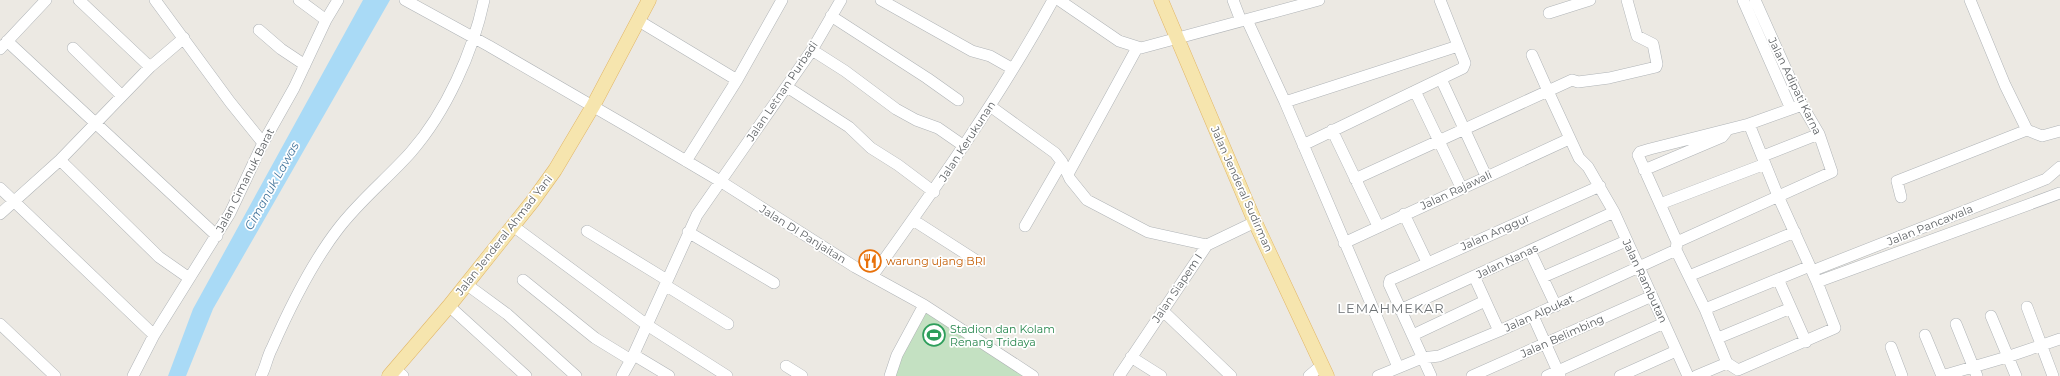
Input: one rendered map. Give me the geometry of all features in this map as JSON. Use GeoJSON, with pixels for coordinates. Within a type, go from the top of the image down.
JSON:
{"type":"FeatureCollection","features":[{"type":"Feature","properties":{"kind":"main road","name":"Jalan Jenderal Ahmad Yani"},"geometry":{"type":"LineString","coordinates":[[396,374],[513,226],[555,170],[593,106],[649,0]]}},
{"type":"Feature","properties":{"kind":"main road","name":"Jalan Jenderal Sudirman"},"geometry":{"type":"LineString","coordinates":[[1161,0],[1178,37],[1255,222],[1324,371]]}},
{"type":"Feature","properties":{"kind":"street"},"geometry":{"type":"LineString","coordinates":[[46,0],[4,45],[95,123],[217,236]]}},
{"type":"Feature","properties":{"kind":"street"},"geometry":{"type":"LineString","coordinates":[[79,0],[150,67]]}},
{"type":"Feature","properties":{"kind":"street"},"geometry":{"type":"LineString","coordinates":[[155,0],[230,102],[263,143]]}},
{"type":"Feature","properties":{"kind":"street"},"geometry":{"type":"LineString","coordinates":[[299,0],[326,20]]}},
{"type":"Feature","properties":{"kind":"street","name":"Jalan Cimanuk Barat"},"geometry":{"type":"LineString","coordinates":[[133,376],[154,335],[217,236],[263,143],[305,65],[326,20],[338,0]]}},
{"type":"Feature","properties":{"kind":"street","name":"Jalan DI Panjaitan"},"geometry":{"type":"LineString","coordinates":[[405,0],[474,37],[720,181],[855,267],[924,305],[1033,376]]}},
{"type":"Feature","properties":{"kind":"street"},"geometry":{"type":"LineString","coordinates":[[261,376],[271,348],[312,270],[338,229],[348,216],[411,152],[425,135],[451,92],[474,37],[484,0]]}},
{"type":"Feature","properties":{"kind":"street"},"geometry":{"type":"LineString","coordinates":[[686,161],[737,80],[782,0]]}},
{"type":"Feature","properties":{"kind":"street","name":"Jalan Letnan Purbadi"},"geometry":{"type":"LineString","coordinates":[[622,376],[632,358],[697,214],[812,50],[841,0]]}},
{"type":"Feature","properties":{"kind":"street"},"geometry":{"type":"LineString","coordinates":[[881,0],[972,51],[990,56],[1013,68]]}},
{"type":"Feature","properties":{"kind":"street","name":"Jalan Kerukunan"},"geometry":{"type":"LineString","coordinates":[[873,276],[934,192],[964,146],[990,106],[1053,0]]}},
{"type":"Feature","properties":{"kind":"street"},"geometry":{"type":"LineString","coordinates":[[1059,0],[1119,41],[1137,48],[1149,48],[1178,37],[1244,21],[1319,0]]}},
{"type":"Feature","properties":{"kind":"street"},"geometry":{"type":"LineString","coordinates":[[1233,0],[1285,102],[1396,371]]}},
{"type":"Feature","properties":{"kind":"street"},"geometry":{"type":"LineString","coordinates":[[1303,145],[1332,130],[1441,80],[1463,68],[1464,63],[1440,0]]}},
{"type":"Feature","properties":{"kind":"street"},"geometry":{"type":"LineString","coordinates":[[1549,13],[1590,0]]}},
{"type":"Feature","properties":{"kind":"street"},"geometry":{"type":"LineString","coordinates":[[1355,179],[1572,80],[1578,82],[1609,78],[1656,67],[1657,64],[1653,44],[1638,36],[1627,0]]}},
{"type":"Feature","properties":{"kind":"street"},"geometry":{"type":"LineString","coordinates":[[1970,0],[2005,85],[2027,130],[2042,136],[2060,131]]}},
{"type":"Feature","properties":{"kind":"street","name":"Jalan Adipati Karna"},"geometry":{"type":"LineString","coordinates":[[1749,1],[1796,107],[1819,134],[1832,170],[1831,173]]}},
{"type":"Feature","properties":{"kind":"street"},"geometry":{"type":"LineString","coordinates":[[831,16],[927,78],[958,100]]}},
{"type":"Feature","properties":{"kind":"street"},"geometry":{"type":"LineString","coordinates":[[639,21],[737,80]]}},
{"type":"Feature","properties":{"kind":"street"},"geometry":{"type":"LineString","coordinates":[[259,30],[281,49],[305,65]]}},
{"type":"Feature","properties":{"kind":"street"},"geometry":{"type":"LineString","coordinates":[[0,214],[60,160],[121,95],[150,67],[184,38]]}},
{"type":"Feature","properties":{"kind":"street"},"geometry":{"type":"LineString","coordinates":[[1285,102],[1458,46]]}},
{"type":"Feature","properties":{"kind":"street"},"geometry":{"type":"LineString","coordinates":[[72,48],[121,95]]}},
{"type":"Feature","properties":{"kind":"street"},"geometry":{"type":"LineString","coordinates":[[1068,174],[1137,48]]}},
{"type":"Feature","properties":{"kind":"street"},"geometry":{"type":"LineString","coordinates":[[812,50],[845,71],[896,108],[916,120],[938,128],[964,146]]}},
{"type":"Feature","properties":{"kind":"street","name":"Jalan Rambutan"},"geometry":{"type":"LineString","coordinates":[[1532,55],[1579,158],[1588,167],[1614,212],[1688,376]]}},
{"type":"Feature","properties":{"kind":"street"},"geometry":{"type":"LineString","coordinates":[[1441,80],[1486,176]]}},
{"type":"Feature","properties":{"kind":"street"},"geometry":{"type":"LineString","coordinates":[[787,87],[849,128],[868,146],[898,165],[934,192]]}},
{"type":"Feature","properties":{"kind":"street"},"geometry":{"type":"LineString","coordinates":[[1415,91],[1438,141],[1462,187]]}},
{"type":"Feature","properties":{"kind":"street"},"geometry":{"type":"LineString","coordinates":[[990,106],[1049,148],[1062,162],[1083,197],[1112,214],[1148,232],[1207,245]]}},
{"type":"Feature","properties":{"kind":"street"},"geometry":{"type":"LineString","coordinates":[[1730,366],[1689,276],[1638,154],[1749,124],[1796,107]]}},
{"type":"Feature","properties":{"kind":"street"},"geometry":{"type":"LineString","coordinates":[[1696,376],[1730,366],[1743,368],[1834,330],[1817,282],[1778,196],[1749,124]]}},
{"type":"Feature","properties":{"kind":"street"},"geometry":{"type":"LineString","coordinates":[[1644,170],[1722,137],[1728,129]]}},
{"type":"Feature","properties":{"kind":"street"},"geometry":{"type":"LineString","coordinates":[[1332,130],[1378,226]]}},
{"type":"Feature","properties":{"kind":"street"},"geometry":{"type":"LineString","coordinates":[[1902,197],[1897,181],[2027,130]]}},
{"type":"Feature","properties":{"kind":"street"},"geometry":{"type":"LineString","coordinates":[[1660,204],[1764,160],[1819,134]]}},
{"type":"Feature","properties":{"kind":"street","name":"Jalan Rajawali"},"geometry":{"type":"LineString","coordinates":[[1344,243],[1569,138]]}},
{"type":"Feature","properties":{"kind":"street"},"geometry":{"type":"LineString","coordinates":[[60,160],[159,257],[189,278]]}},
{"type":"Feature","properties":{"kind":"street"},"geometry":{"type":"LineString","coordinates":[[1025,226],[1062,162]]}},
{"type":"Feature","properties":{"kind":"street","name":"Jalan Pancawala"},"geometry":{"type":"LineString","coordinates":[[1705,309],[1778,279],[1811,269],[1951,217],[2047,178],[2060,167]]}},
{"type":"Feature","properties":{"kind":"street","name":"Jalan Alpukat"},"geometry":{"type":"LineString","coordinates":[[1378,376],[1396,371],[1422,358],[1439,356],[1556,306],[1638,268],[1677,246],[1778,196],[1831,173]]}},
{"type":"Feature","properties":{"kind":"street"},"geometry":{"type":"LineString","coordinates":[[1817,282],[2057,194],[2047,178]]}},
{"type":"Feature","properties":{"kind":"street","name":"Jalan Anggur"},"geometry":{"type":"LineString","coordinates":[[1400,310],[1389,284],[1390,280],[1427,262],[1600,186]]}},
{"type":"Feature","properties":{"kind":"street"},"geometry":{"type":"LineString","coordinates":[[0,188],[154,335]]}},
{"type":"Feature","properties":{"kind":"street","name":"Jalan Nanas"},"geometry":{"type":"LineString","coordinates":[[1400,310],[1614,212]]}},
{"type":"Feature","properties":{"kind":"street"},"geometry":{"type":"LineString","coordinates":[[1404,214],[1427,262]]}},
{"type":"Feature","properties":{"kind":"street"},"geometry":{"type":"LineString","coordinates":[[1951,217],[1956,230]]}},
{"type":"Feature","properties":{"kind":"street"},"geometry":{"type":"LineString","coordinates":[[913,220],[977,261]]}},
{"type":"Feature","properties":{"kind":"street","name":"Jalan Siapem I"},"geometry":{"type":"LineString","coordinates":[[1119,376],[1207,245],[1255,222]]}},
{"type":"Feature","properties":{"kind":"street"},"geometry":{"type":"LineString","coordinates":[[513,226],[647,325],[727,376]]}},
{"type":"Feature","properties":{"kind":"street"},"geometry":{"type":"LineString","coordinates":[[587,231],[728,324]]}},
{"type":"Feature","properties":{"kind":"street"},"geometry":{"type":"LineString","coordinates":[[688,232],[774,283]]}},
{"type":"Feature","properties":{"kind":"street"},"geometry":{"type":"LineString","coordinates":[[1689,276],[1795,232]]}},
{"type":"Feature","properties":{"kind":"street"},"geometry":{"type":"LineString","coordinates":[[1543,277],[1626,241]]}},
{"type":"Feature","properties":{"kind":"street"},"geometry":{"type":"LineString","coordinates":[[1530,251],[1556,306]]}},
{"type":"Feature","properties":{"kind":"street"},"geometry":{"type":"LineString","coordinates":[[1474,276],[1499,331]]}},
{"type":"Feature","properties":{"kind":"street"},"geometry":{"type":"LineString","coordinates":[[1778,279],[1806,342]]}},
{"type":"Feature","properties":{"kind":"street"},"geometry":{"type":"LineString","coordinates":[[523,280],[595,338],[669,376]]}},
{"type":"Feature","properties":{"kind":"street"},"geometry":{"type":"LineString","coordinates":[[466,284],[506,314],[576,376]]}},
{"type":"Feature","properties":{"kind":"street","name":"Jalan Belimbing"},"geometry":{"type":"LineString","coordinates":[[1472,376],[1652,296]]}},
{"type":"Feature","properties":{"kind":"street"},"geometry":{"type":"LineString","coordinates":[[1413,335],[1485,301]]}},
{"type":"Feature","properties":{"kind":"street"},"geometry":{"type":"LineString","coordinates":[[890,376],[897,355],[924,305]]}},
{"type":"Feature","properties":{"kind":"street"},"geometry":{"type":"LineString","coordinates":[[449,306],[526,376]]}},
{"type":"Feature","properties":{"kind":"street"},"geometry":{"type":"LineString","coordinates":[[2027,307],[2053,376]]}},
{"type":"Feature","properties":{"kind":"street"},"geometry":{"type":"LineString","coordinates":[[1718,338],[1791,308]]}},
{"type":"Feature","properties":{"kind":"street"},"geometry":{"type":"LineString","coordinates":[[1162,310],[1231,376]]}},
{"type":"Feature","properties":{"kind":"street"},"geometry":{"type":"LineString","coordinates":[[1400,310],[1431,376]]}},
{"type":"Feature","properties":{"kind":"street"},"geometry":{"type":"LineString","coordinates":[[1533,316],[1559,374]]}},
{"type":"Feature","properties":{"kind":"street"},"geometry":{"type":"LineString","coordinates":[[1991,316],[2016,376]]}},
{"type":"Feature","properties":{"kind":"street"},"geometry":{"type":"LineString","coordinates":[[1547,376],[1559,374],[1664,323]]}},
{"type":"Feature","properties":{"kind":"street"},"geometry":{"type":"LineString","coordinates":[[0,324],[55,376]]}},
{"type":"Feature","properties":{"kind":"street"},"geometry":{"type":"LineString","coordinates":[[1956,324],[1975,372]]}},
{"type":"Feature","properties":{"kind":"street"},"geometry":{"type":"LineString","coordinates":[[1925,334],[1942,376],[1975,372],[2008,357],[2060,339]]}},
{"type":"Feature","properties":{"kind":"street"},"geometry":{"type":"LineString","coordinates":[[1891,347],[1902,376]]}},
{"type":"Feature","properties":{"kind":"street"},"geometry":{"type":"LineString","coordinates":[[1620,376],[1676,351]]}},
{"type":"Feature","properties":{"kind":"street"},"geometry":{"type":"LineString","coordinates":[[1131,357],[1161,376]]}},
{"type":"Feature","properties":{"kind":"street"},"geometry":{"type":"LineString","coordinates":[[786,366],[802,376]]}},
{"type":"Feature","properties":{"kind":"street"},"geometry":{"type":"LineString","coordinates":[[1309,376],[1324,371]]}},
{"type":"Feature","properties":{"kind":"green space","name":"Stadion dan Kolam Renang Tridaya"},"geometry":{"type":"Polygon","coordinates":[[[918,307],[1031,376],[887,376],[918,307]]]}},
{"type":"Feature","properties":{"kind":"water","name":"Cimanuk Lawas"},"geometry":{"type":"Polygon","coordinates":[[[363,0],[390,0],[213,309],[186,376],[168,376],[193,309],[363,0]]]}},
{"type":"Feature","properties":{"kind":"place","name":"warung ujang BRI"},"geometry":{"type":"Point","coordinates":[870,261]}},
{"type":"Feature","properties":{"kind":"place","name":"Stadion dan Kolam Renang Tridaya"},"geometry":{"type":"Point","coordinates":[934,335]}},
{"type":"Feature","properties":{"kind":"district","name":"LEMAHMEKAR"},"geometry":{"type":"Point","coordinates":[1391,308]}}]}
